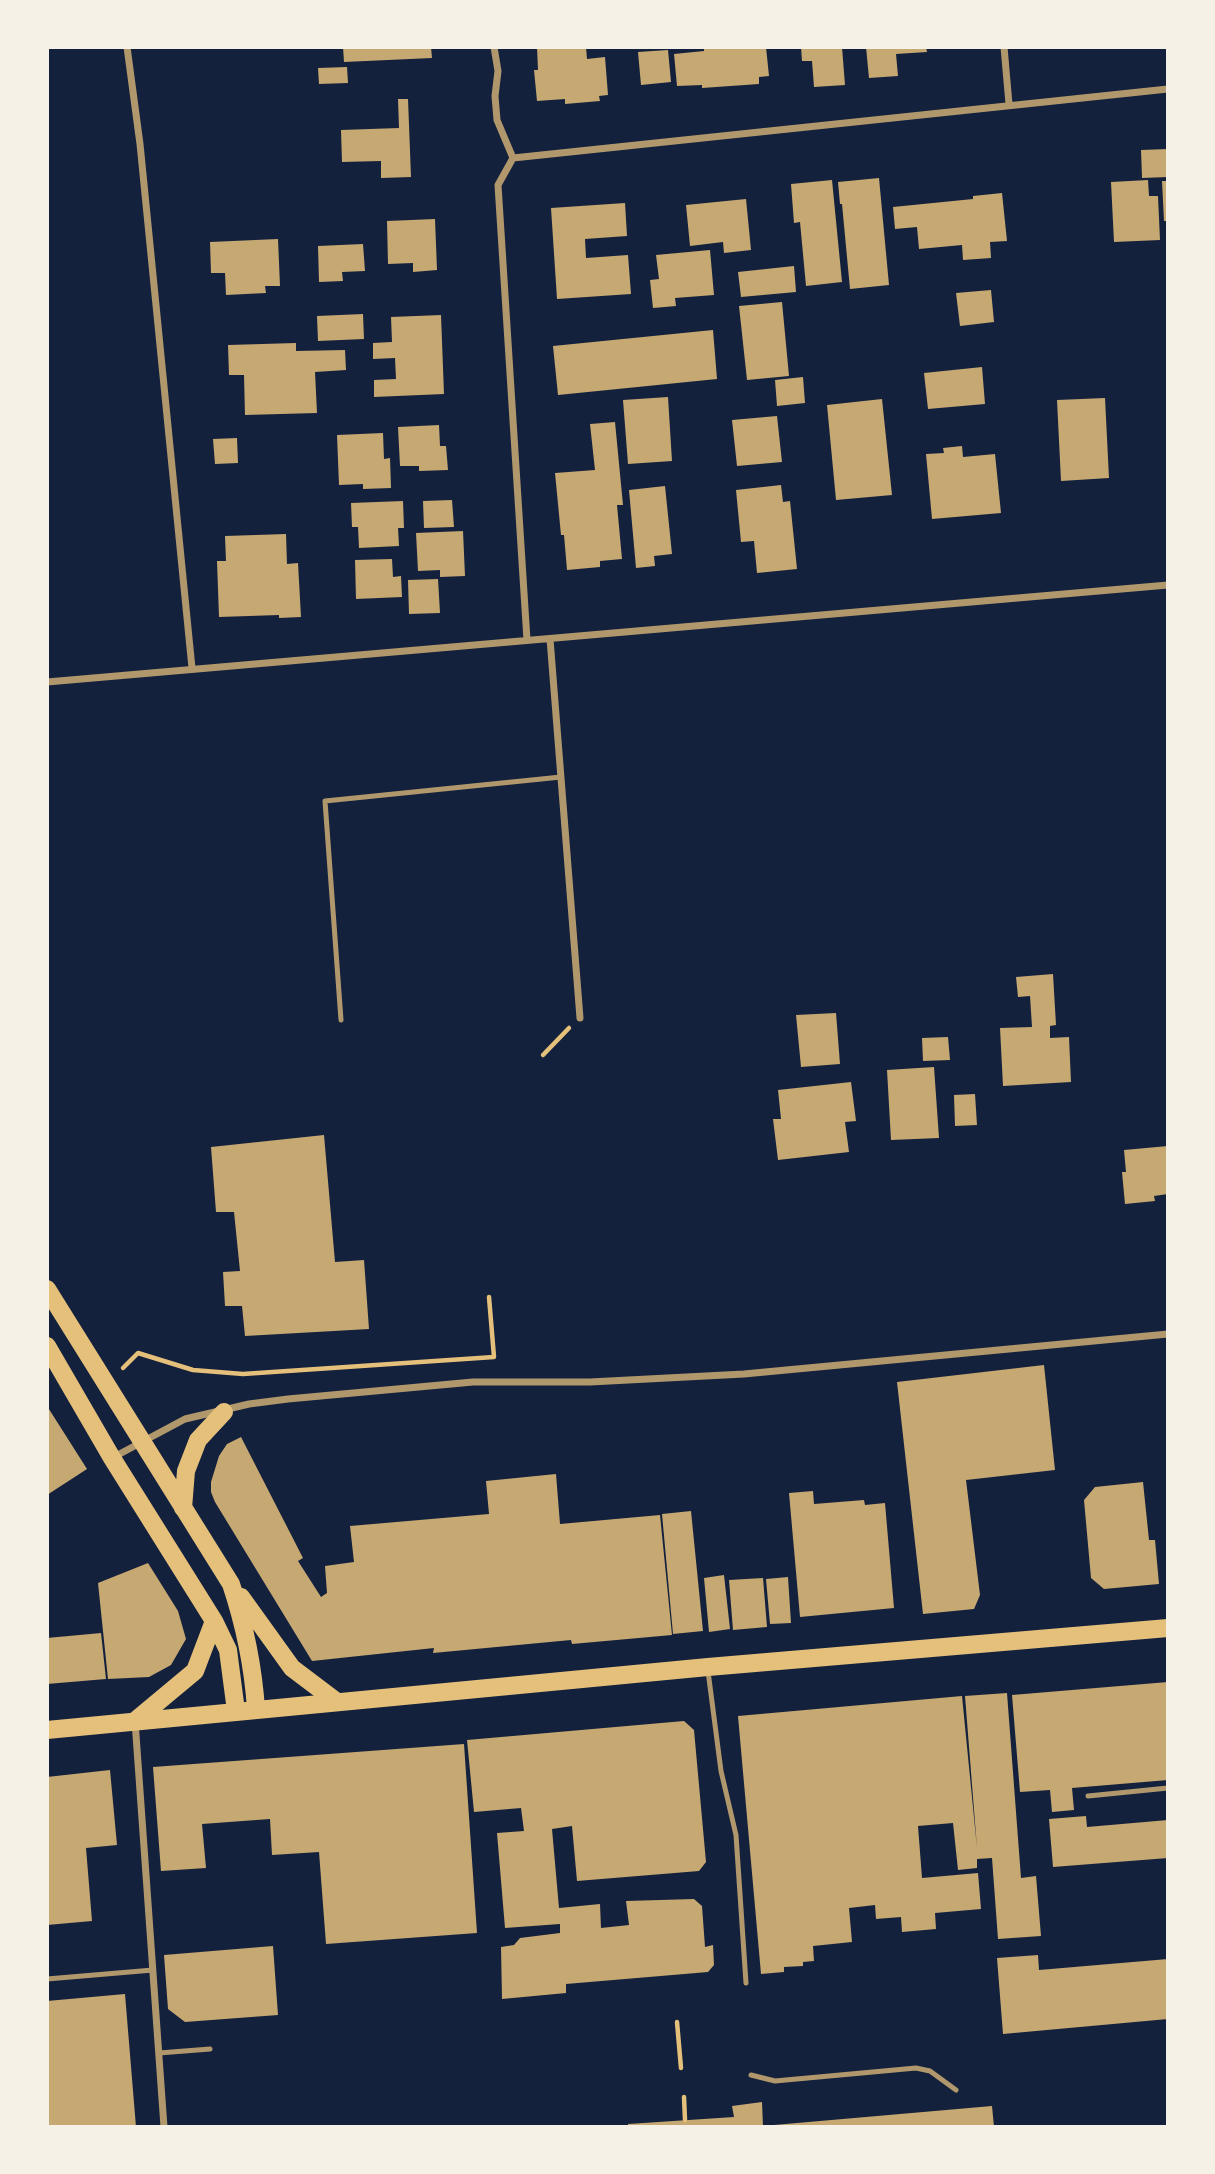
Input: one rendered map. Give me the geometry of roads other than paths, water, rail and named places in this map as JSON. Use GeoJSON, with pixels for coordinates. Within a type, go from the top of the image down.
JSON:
{"type":"FeatureCollection","features":[{"type":"Feature","properties":{"kind":"main road"},"geometry":{"type":"LineString","coordinates":[[47,1289],[231,1584],[292,1668],[337,1702]]}},
{"type":"Feature","properties":{"kind":"main road"},"geometry":{"type":"LineString","coordinates":[[49,1352],[214,1621],[228,1650],[236,1711]]}},
{"type":"Feature","properties":{"kind":"main road"},"geometry":{"type":"LineString","coordinates":[[183,1508],[186,1471],[198,1440],[223,1412]]}},
{"type":"Feature","properties":{"kind":"main road"},"geometry":{"type":"LineString","coordinates":[[231,1584],[245,1625],[256,1709]]}},
{"type":"Feature","properties":{"kind":"main road"},"geometry":{"type":"LineString","coordinates":[[135,1721],[195,1671],[214,1621]]}},
{"type":"Feature","properties":{"kind":"main road"},"geometry":{"type":"LineString","coordinates":[[47,1730],[708,1667],[1168,1628]]}},
{"type":"Feature","properties":{"kind":"street"},"geometry":{"type":"LineString","coordinates":[[127,47],[140,144],[192,668]]}},
{"type":"Feature","properties":{"kind":"street"},"geometry":{"type":"LineString","coordinates":[[494,47],[498,71],[495,96],[497,120],[513,158]]}},
{"type":"Feature","properties":{"kind":"street"},"geometry":{"type":"LineString","coordinates":[[1004,47],[1009,104]]}},
{"type":"Feature","properties":{"kind":"street"},"geometry":{"type":"LineString","coordinates":[[513,158],[1168,89]]}},
{"type":"Feature","properties":{"kind":"street"},"geometry":{"type":"LineString","coordinates":[[513,158],[498,185],[527,640]]}},
{"type":"Feature","properties":{"kind":"street"},"geometry":{"type":"LineString","coordinates":[[47,682],[1168,585]]}},
{"type":"Feature","properties":{"kind":"street"},"geometry":{"type":"LineString","coordinates":[[550,639],[580,1018]]}},
{"type":"Feature","properties":{"kind":"street"},"geometry":{"type":"LineString","coordinates":[[112,1458],[185,1419],[249,1404],[288,1399],[473,1382],[590,1382],[744,1374],[1168,1334]]}},
{"type":"Feature","properties":{"kind":"street"},"geometry":{"type":"LineString","coordinates":[[135,1721],[164,2127]]}},
{"type":"Feature","properties":{"kind":"lane"},"geometry":{"type":"LineString","coordinates":[[341,1020],[325,801],[561,777]]}},
{"type":"Feature","properties":{"kind":"lane"},"geometry":{"type":"LineString","coordinates":[[708,1667],[720,1771],[737,1835],[746,1983]]}},
{"type":"Feature","properties":{"kind":"lane"},"geometry":{"type":"LineString","coordinates":[[1088,1796],[1168,1788]]}},
{"type":"Feature","properties":{"kind":"lane"},"geometry":{"type":"LineString","coordinates":[[47,1979],[153,1970]]}},
{"type":"Feature","properties":{"kind":"lane"},"geometry":{"type":"LineString","coordinates":[[159,2053],[210,2049]]}},
{"type":"Feature","properties":{"kind":"lane"},"geometry":{"type":"LineString","coordinates":[[751,2075],[775,2081],[916,2068],[930,2071],[956,2090]]}}]}
